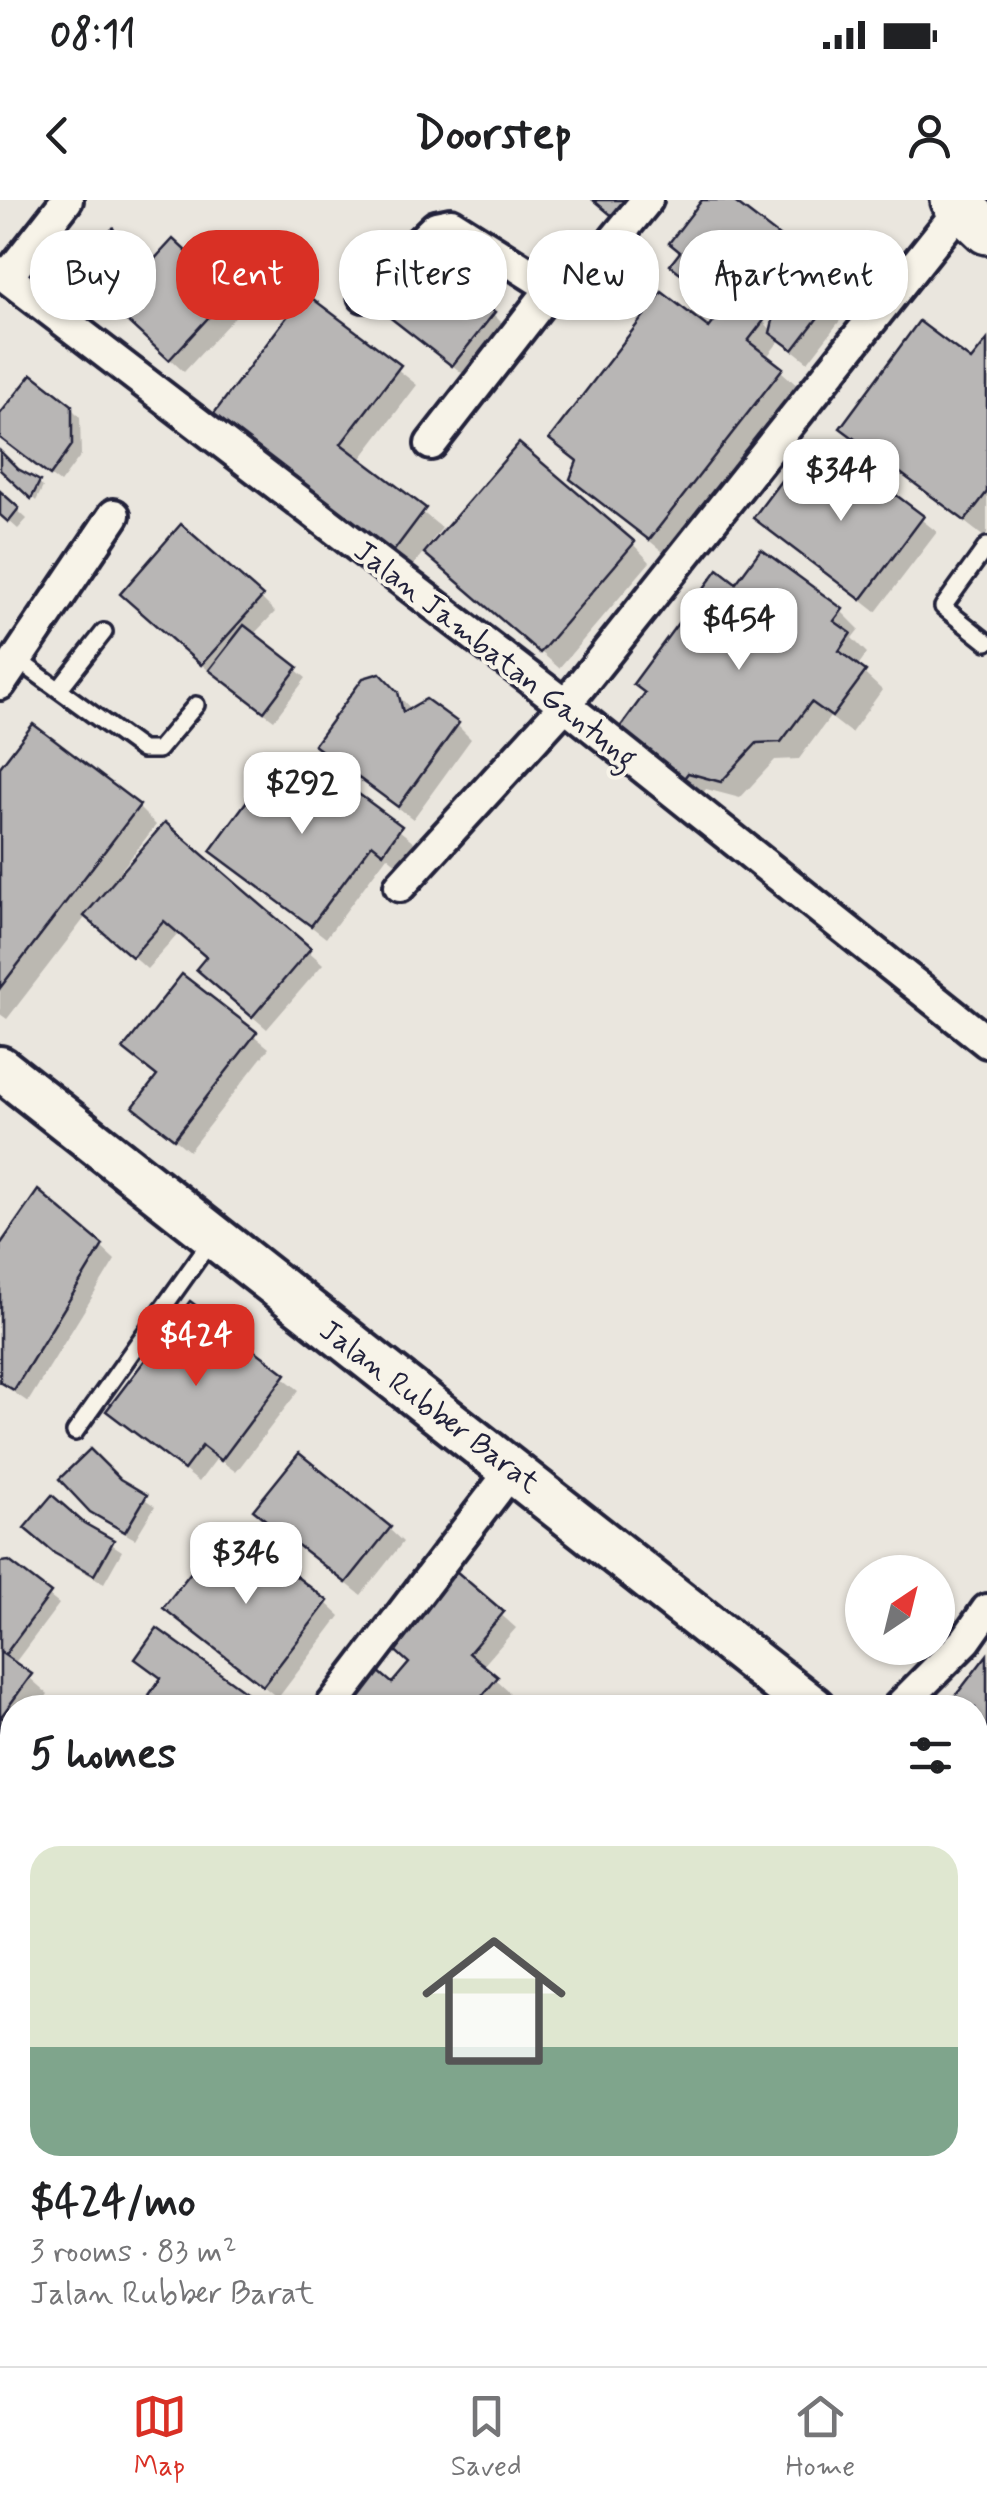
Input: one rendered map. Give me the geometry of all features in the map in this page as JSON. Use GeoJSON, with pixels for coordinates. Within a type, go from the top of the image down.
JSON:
{"type":"FeatureCollection","features":[{"type":"Feature","properties":{"kind":"main road","name":"Jalan Rubber Barat"},"geometry":{"type":"LineString","coordinates":[[0,1068],[797,1695]]}},
{"type":"Feature","properties":{"kind":"street"},"geometry":{"type":"LineString","coordinates":[[3,274],[67,200]]}},
{"type":"Feature","properties":{"kind":"street"},"geometry":{"type":"LineString","coordinates":[[622,230],[647,200]]}},
{"type":"Feature","properties":{"kind":"street"},"geometry":{"type":"LineString","coordinates":[[400,886],[565,705],[961,210]]}},
{"type":"Feature","properties":{"kind":"street"},"geometry":{"type":"LineString","coordinates":[[432,230],[451,224],[460,230]]}},
{"type":"Feature","properties":{"kind":"street","name":"Jalan Jambatan Gantung"},"geometry":{"type":"LineString","coordinates":[[3,274],[565,705],[987,1042]]}},
{"type":"Feature","properties":{"kind":"street"},"geometry":{"type":"LineString","coordinates":[[431,444],[527,320]]}},
{"type":"Feature","properties":{"kind":"street"},"geometry":{"type":"LineString","coordinates":[[9,672],[114,515]]}},
{"type":"Feature","properties":{"kind":"street"},"geometry":{"type":"LineString","coordinates":[[340,1695],[512,1470]]}},
{"type":"Feature","properties":{"kind":"street"},"geometry":{"type":"LineString","coordinates":[[911,1695],[966,1640],[987,1610]]}},
{"type":"Feature","properties":{"kind":"lane"},"geometry":{"type":"LineString","coordinates":[[987,546],[942,608],[987,642]]}},
{"type":"Feature","properties":{"kind":"lane"},"geometry":{"type":"LineString","coordinates":[[60,688],[104,632]]}},
{"type":"Feature","properties":{"kind":"lane"},"geometry":{"type":"LineString","coordinates":[[9,672],[60,688],[142,750],[158,750],[196,705]]}},
{"type":"Feature","properties":{"kind":"lane"},"geometry":{"type":"LineString","coordinates":[[76,1432],[213,1237]]}},
{"type":"Feature","properties":{"kind":"building"},"geometry":{"type":"Polygon","coordinates":[[[593,200],[631,200],[616,219],[593,200]]]}},
{"type":"Feature","properties":{"kind":"building"},"geometry":{"type":"Polygon","coordinates":[[[702,200],[732,200],[771,230],[679,230],[679,251],[669,243],[702,200]]]}},
{"type":"Feature","properties":{"kind":"building"},"geometry":{"type":"Polygon","coordinates":[[[173,239],[176,320],[206,320],[169,360],[126,320],[156,320],[156,257],[173,239]]]}},
{"type":"Feature","properties":{"kind":"building"},"geometry":{"type":"Polygon","coordinates":[[[679,253],[679,272],[670,265],[679,253]]]}},
{"type":"Feature","properties":{"kind":"building"},"geometry":{"type":"Polygon","coordinates":[[[662,292],[679,305],[679,320],[699,320],[709,328],[715,320],[764,320],[748,341],[783,368],[649,540],[570,479],[577,461],[549,439],[640,320],[659,320],[662,292]]]}},
{"type":"Feature","properties":{"kind":"building"},"geometry":{"type":"Polygon","coordinates":[[[319,304],[401,365],[341,444],[426,508],[393,552],[212,416],[285,320],[319,320],[319,304]]]}},
{"type":"Feature","properties":{"kind":"building"},"geometry":{"type":"Polygon","coordinates":[[[393,320],[489,320],[452,366],[393,320]]]}},
{"type":"Feature","properties":{"kind":"building"},"geometry":{"type":"Polygon","coordinates":[[[773,320],[816,320],[793,350],[770,333],[773,320]]]}},
{"type":"Feature","properties":{"kind":"building"},"geometry":{"type":"Polygon","coordinates":[[[919,321],[971,360],[987,340],[987,492],[965,521],[840,428],[919,321]]]}},
{"type":"Feature","properties":{"kind":"building"},"geometry":{"type":"Polygon","coordinates":[[[32,374],[72,405],[72,445],[50,476],[0,438],[0,414],[32,374]]]}},
{"type":"Feature","properties":{"kind":"building"},"geometry":{"type":"Polygon","coordinates":[[[519,443],[635,542],[540,653],[424,553],[519,443]]]}},
{"type":"Feature","properties":{"kind":"building"},"geometry":{"type":"Polygon","coordinates":[[[0,451],[18,469],[40,481],[31,499],[0,470],[0,451]]]}},
{"type":"Feature","properties":{"kind":"building"},"geometry":{"type":"Polygon","coordinates":[[[848,459],[924,516],[861,600],[753,518],[792,466],[825,490],[848,459]]]}},
{"type":"Feature","properties":{"kind":"building"},"geometry":{"type":"Polygon","coordinates":[[[0,491],[19,508],[8,522],[0,515],[0,491]]]}},
{"type":"Feature","properties":{"kind":"building"},"geometry":{"type":"Polygon","coordinates":[[[181,524],[263,596],[201,665],[120,594],[181,524]]]}},
{"type":"Feature","properties":{"kind":"building"},"geometry":{"type":"Polygon","coordinates":[[[761,549],[843,609],[834,621],[851,633],[839,651],[866,671],[832,717],[811,702],[781,742],[757,743],[721,782],[688,773],[678,786],[613,737],[645,693],[633,684],[718,569],[736,583],[761,549]]]}},
{"type":"Feature","properties":{"kind":"building"},"geometry":{"type":"Polygon","coordinates":[[[244,625],[298,667],[264,712],[209,670],[244,625]]]}},
{"type":"Feature","properties":{"kind":"building"},"geometry":{"type":"Polygon","coordinates":[[[380,673],[398,692],[403,712],[426,699],[459,723],[398,807],[314,745],[363,678],[380,673]]]}},
{"type":"Feature","properties":{"kind":"building"},"geometry":{"type":"Polygon","coordinates":[[[33,724],[140,805],[0,988],[0,767],[33,724]]]}},
{"type":"Feature","properties":{"kind":"building"},"geometry":{"type":"Polygon","coordinates":[[[283,752],[330,787],[337,778],[402,826],[383,853],[372,844],[311,926],[210,851],[283,752]]]}},
{"type":"Feature","properties":{"kind":"building"},"geometry":{"type":"Polygon","coordinates":[[[165,822],[311,948],[252,1017],[196,969],[206,957],[164,921],[132,957],[84,916],[165,822]]]}},
{"type":"Feature","properties":{"kind":"building"},"geometry":{"type":"Polygon","coordinates":[[[182,974],[257,1032],[174,1139],[133,1107],[157,1076],[123,1049],[182,974]]]}},
{"type":"Feature","properties":{"kind":"building"},"geometry":{"type":"Polygon","coordinates":[[[38,1190],[103,1245],[14,1390],[0,1382],[0,1245],[38,1190]]]}},
{"type":"Feature","properties":{"kind":"building"},"geometry":{"type":"Polygon","coordinates":[[[190,1301],[286,1374],[221,1461],[202,1446],[184,1470],[106,1411],[190,1301]]]}},
{"type":"Feature","properties":{"kind":"building"},"geometry":{"type":"Polygon","coordinates":[[[90,1449],[120,1479],[147,1495],[125,1532],[90,1512],[59,1479],[90,1449]]]}},
{"type":"Feature","properties":{"kind":"building"},"geometry":{"type":"Polygon","coordinates":[[[299,1453],[391,1527],[346,1583],[253,1510],[299,1453]]]}},
{"type":"Feature","properties":{"kind":"building"},"geometry":{"type":"Polygon","coordinates":[[[52,1495],[84,1523],[114,1540],[94,1575],[54,1553],[24,1528],[52,1495]]]}},
{"type":"Feature","properties":{"kind":"building"},"geometry":{"type":"Polygon","coordinates":[[[220,1535],[247,1557],[256,1545],[328,1601],[263,1686],[163,1608],[220,1535]]]}},
{"type":"Feature","properties":{"kind":"building"},"geometry":{"type":"Polygon","coordinates":[[[9,1561],[51,1593],[4,1656],[0,1652],[0,1562],[9,1561]]]}},
{"type":"Feature","properties":{"kind":"building"},"geometry":{"type":"Polygon","coordinates":[[[456,1571],[504,1612],[469,1653],[498,1677],[483,1695],[357,1695],[378,1671],[392,1683],[409,1663],[391,1647],[456,1571]]]}},
{"type":"Feature","properties":{"kind":"building"},"geometry":{"type":"Polygon","coordinates":[[[157,1628],[250,1695],[149,1695],[161,1678],[135,1659],[157,1628]]]}},
{"type":"Feature","properties":{"kind":"building"},"geometry":{"type":"Polygon","coordinates":[[[0,1652],[32,1674],[17,1695],[0,1695],[0,1652]]]}},
{"type":"Feature","properties":{"kind":"building"},"geometry":{"type":"Polygon","coordinates":[[[987,1655],[987,1695],[956,1695],[987,1655]]]}}]}
